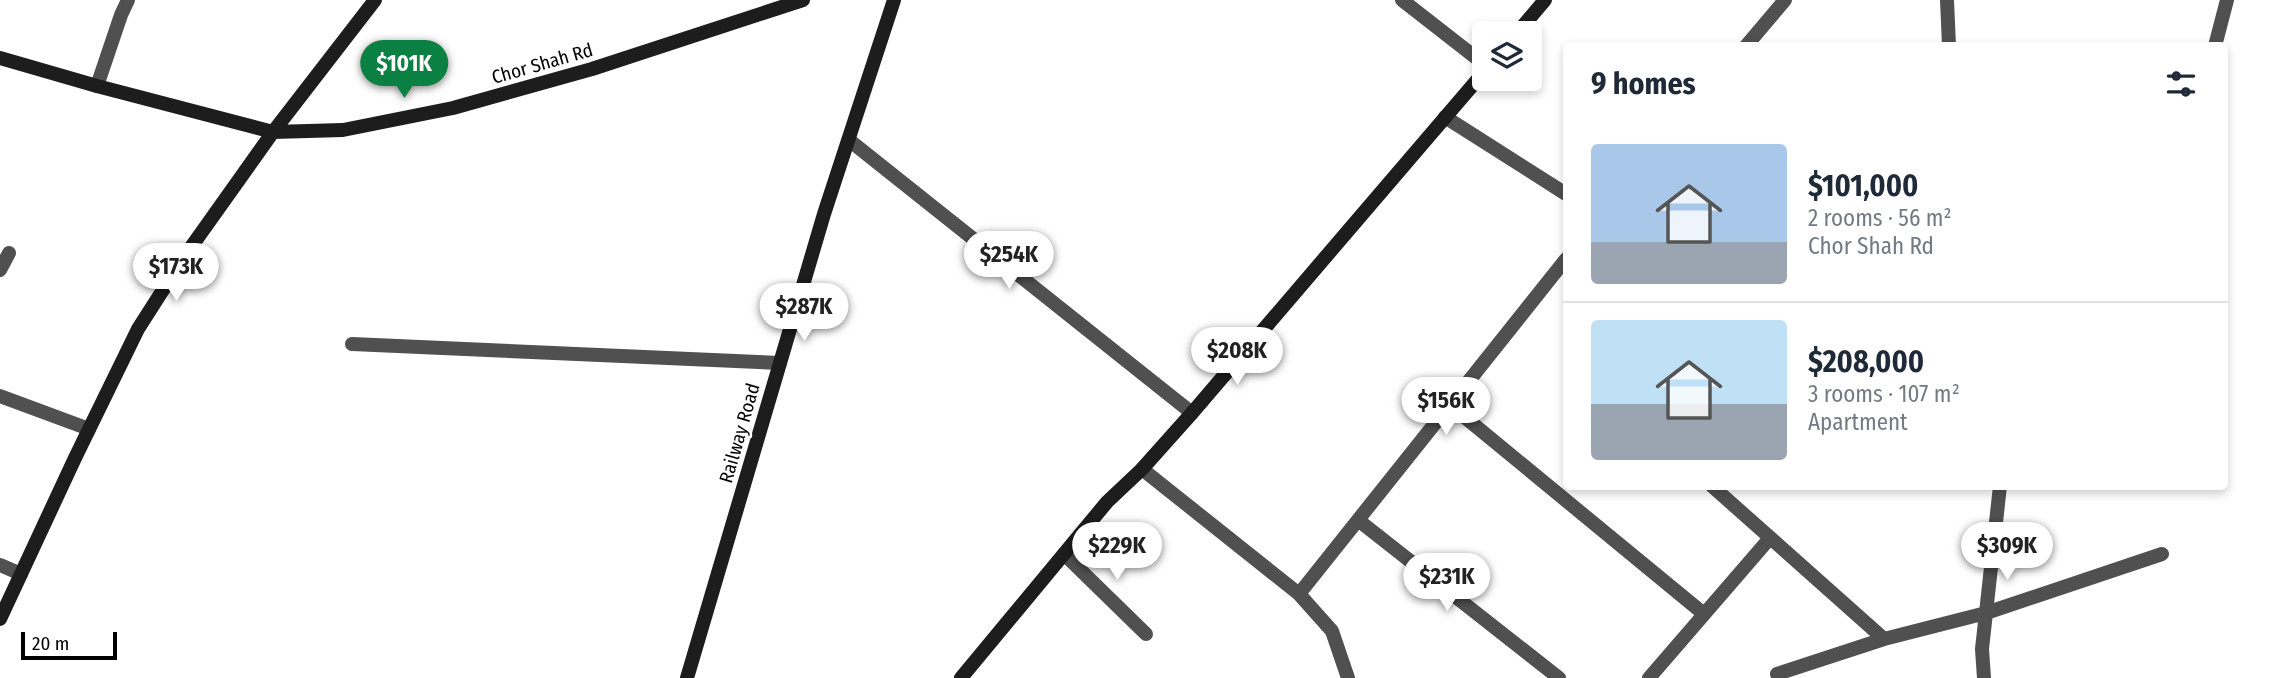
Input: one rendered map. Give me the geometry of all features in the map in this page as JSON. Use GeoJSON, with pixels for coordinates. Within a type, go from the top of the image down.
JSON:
{"type":"FeatureCollection","features":[{"type":"Feature","properties":{"kind":"street"},"geometry":{"type":"LineString","coordinates":[[97,86],[128,0]]}},
{"type":"Feature","properties":{"kind":"street"},"geometry":{"type":"LineString","coordinates":[[0,619],[138,329],[184,257],[272,132],[375,0]]}},
{"type":"Feature","properties":{"kind":"street","name":"Chor Shah Rd"},"geometry":{"type":"LineString","coordinates":[[0,58],[272,132],[343,130],[453,108],[592,69],[803,0]]}},
{"type":"Feature","properties":{"kind":"street","name":"Railway Road"},"geometry":{"type":"LineString","coordinates":[[687,678],[780,363],[894,0]]}},
{"type":"Feature","properties":{"kind":"street"},"geometry":{"type":"LineString","coordinates":[[1402,0],[1472,55]]}},
{"type":"Feature","properties":{"kind":"street"},"geometry":{"type":"LineString","coordinates":[[1527,21],[1545,0]]}},
{"type":"Feature","properties":{"kind":"street"},"geometry":{"type":"LineString","coordinates":[[1749,42],[1785,0]]}},
{"type":"Feature","properties":{"kind":"street"},"geometry":{"type":"LineString","coordinates":[[1947,0],[1949,42]]}},
{"type":"Feature","properties":{"kind":"street"},"geometry":{"type":"LineString","coordinates":[[2216,42],[2227,0]]}},
{"type":"Feature","properties":{"kind":"street"},"geometry":{"type":"LineString","coordinates":[[1940,42],[1948,24]]}},
{"type":"Feature","properties":{"kind":"street"},"geometry":{"type":"LineString","coordinates":[[961,678],[1107,502],[1142,469],[1192,414],[1472,86]]}},
{"type":"Feature","properties":{"kind":"street"},"geometry":{"type":"LineString","coordinates":[[1445,117],[1563,192]]}},
{"type":"Feature","properties":{"kind":"street"},"geometry":{"type":"LineString","coordinates":[[849,140],[1192,414]]}},
{"type":"Feature","properties":{"kind":"street"},"geometry":{"type":"LineString","coordinates":[[0,270],[9,253]]}},
{"type":"Feature","properties":{"kind":"street"},"geometry":{"type":"LineString","coordinates":[[1299,594],[1563,263]]}},
{"type":"Feature","properties":{"kind":"street"},"geometry":{"type":"LineString","coordinates":[[352,344],[780,363]]}},
{"type":"Feature","properties":{"kind":"street"},"geometry":{"type":"LineString","coordinates":[[0,396],[89,429]]}},
{"type":"Feature","properties":{"kind":"street"},"geometry":{"type":"LineString","coordinates":[[1450,405],[1704,614]]}},
{"type":"Feature","properties":{"kind":"street"},"geometry":{"type":"LineString","coordinates":[[1142,469],[1299,594],[1332,631],[1348,678]]}},
{"type":"Feature","properties":{"kind":"street"},"geometry":{"type":"LineString","coordinates":[[1716,490],[1884,639]]}},
{"type":"Feature","properties":{"kind":"street"},"geometry":{"type":"LineString","coordinates":[[1984,678],[1982,649],[2000,490]]}},
{"type":"Feature","properties":{"kind":"street"},"geometry":{"type":"LineString","coordinates":[[1358,520],[1559,678]]}},
{"type":"Feature","properties":{"kind":"street"},"geometry":{"type":"LineString","coordinates":[[1649,678],[1770,538]]}},
{"type":"Feature","properties":{"kind":"street"},"geometry":{"type":"LineString","coordinates":[[1064,554],[1146,634]]}},
{"type":"Feature","properties":{"kind":"street"},"geometry":{"type":"LineString","coordinates":[[1777,674],[1884,639],[1986,613],[2162,554]]}},
{"type":"Feature","properties":{"kind":"street"},"geometry":{"type":"LineString","coordinates":[[0,565],[20,574]]}}]}
